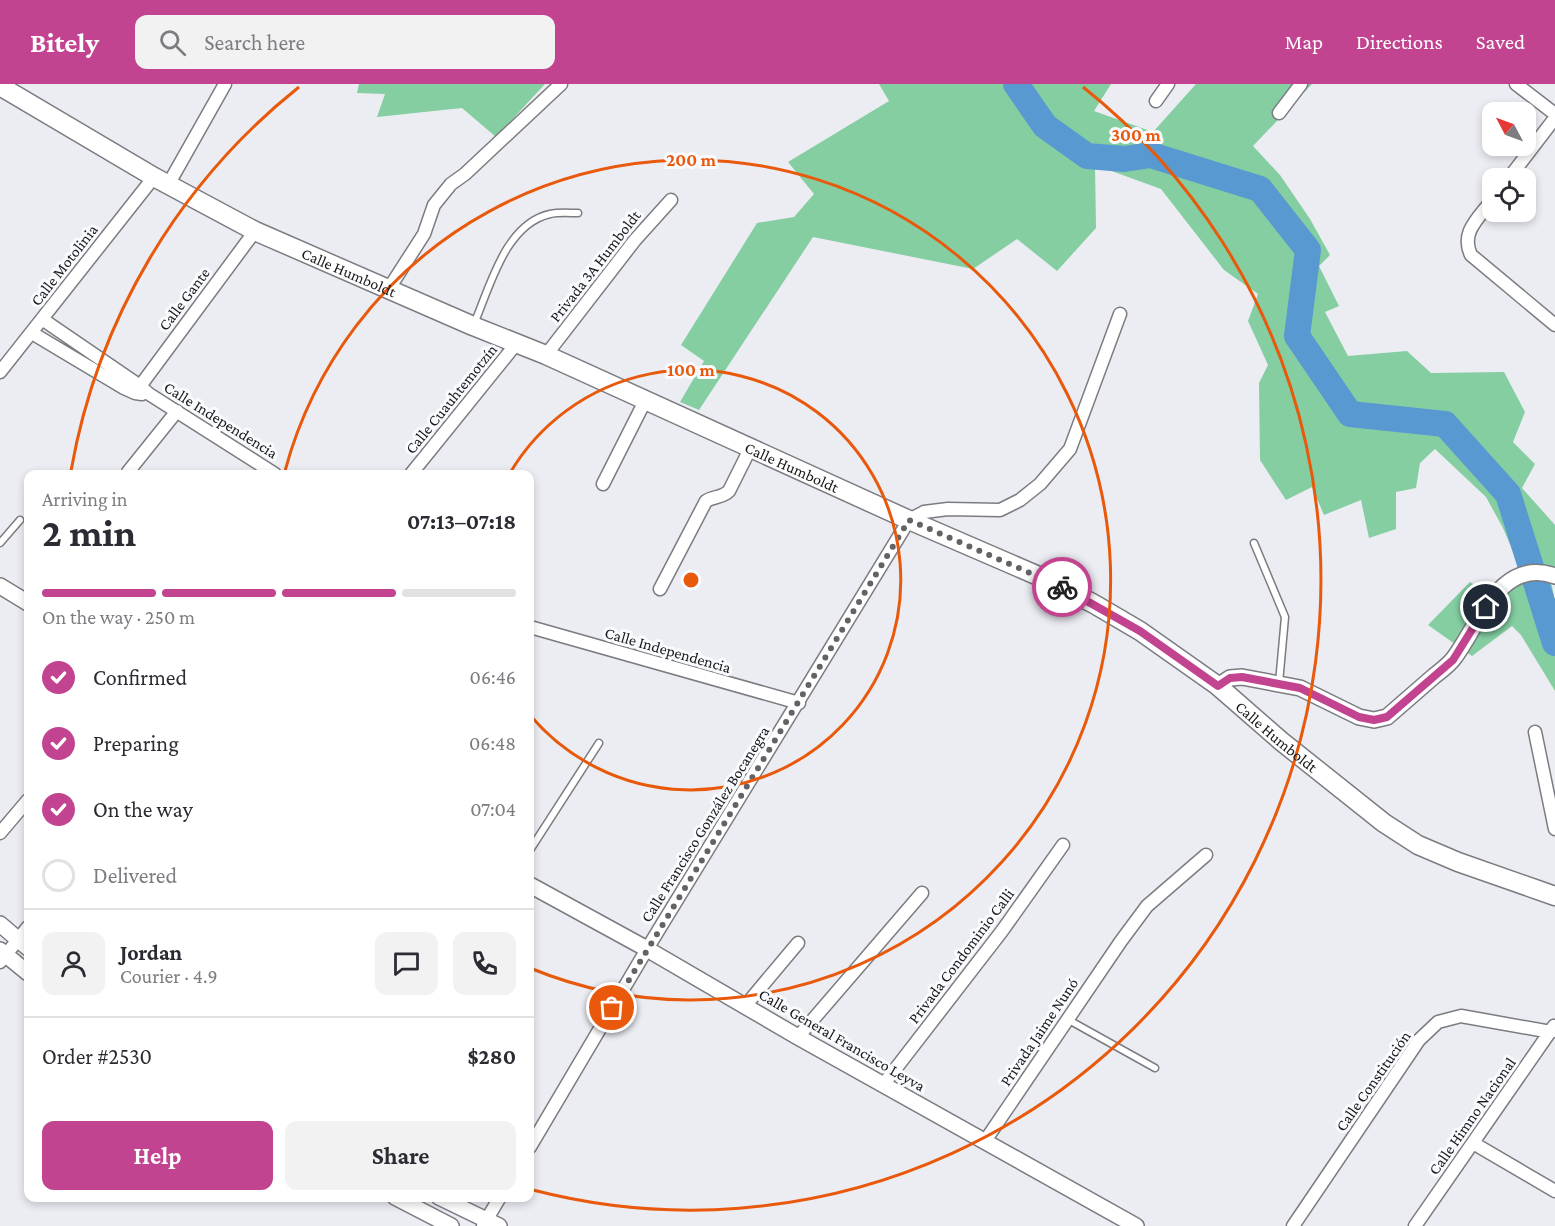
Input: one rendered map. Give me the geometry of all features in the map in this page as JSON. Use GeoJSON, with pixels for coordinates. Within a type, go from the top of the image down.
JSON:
{"type":"FeatureCollection","features":[{"type":"Feature","properties":{"kind":"main road","name":"Calle Humboldt"},"geometry":{"type":"LineString","coordinates":[[0,86],[161,181],[255,231],[646,399],[909,520],[1050,581],[1140,631],[1218,686],[1281,741],[1384,823],[1418,845],[1458,862],[1555,896]]}},
{"type":"Feature","properties":{"kind":"street","name":"Calle Motolinia"},"geometry":{"type":"LineString","coordinates":[[0,372],[42,319],[161,181],[225,84]]}},
{"type":"Feature","properties":{"kind":"street"},"geometry":{"type":"LineString","coordinates":[[388,290],[424,234],[434,205],[451,184],[465,174],[561,84]]}},
{"type":"Feature","properties":{"kind":"street"},"geometry":{"type":"LineString","coordinates":[[1156,101],[1168,84]]}},
{"type":"Feature","properties":{"kind":"street"},"geometry":{"type":"LineString","coordinates":[[1280,113],[1301,84]]}},
{"type":"Feature","properties":{"kind":"street"},"geometry":{"type":"LineString","coordinates":[[1516,84],[1555,116],[1516,168]]}},
{"type":"Feature","properties":{"kind":"street","name":"Privada 3A Humboldt"},"geometry":{"type":"LineString","coordinates":[[546,355],[635,240],[671,200]]}},
{"type":"Feature","properties":{"kind":"street"},"geometry":{"type":"LineString","coordinates":[[1482,214],[1468,233],[1466,246],[1471,255],[1555,325]]}},
{"type":"Feature","properties":{"kind":"street","name":"Calle Gante"},"geometry":{"type":"LineString","coordinates":[[142,391],[255,231]]}},
{"type":"Feature","properties":{"kind":"street"},"geometry":{"type":"LineString","coordinates":[[909,520],[924,512],[948,509],[1000,510],[1020,500],[1040,484],[1070,449],[1120,314]]}},
{"type":"Feature","properties":{"kind":"street","name":"Calle Independencia"},"geometry":{"type":"LineString","coordinates":[[42,319],[142,391]]}},
{"type":"Feature","properties":{"kind":"street","name":"Calle Independencia"},"geometry":{"type":"LineString","coordinates":[[32,333],[177,411],[269,470]]}},
{"type":"Feature","properties":{"kind":"street","name":"Calle Cuauhtemotzín"},"geometry":{"type":"LineString","coordinates":[[414,470],[516,344]]}},
{"type":"Feature","properties":{"kind":"street"},"geometry":{"type":"LineString","coordinates":[[603,484],[646,399]]}},
{"type":"Feature","properties":{"kind":"street"},"geometry":{"type":"LineString","coordinates":[[130,470],[177,411]]}},
{"type":"Feature","properties":{"kind":"street"},"geometry":{"type":"LineString","coordinates":[[660,589],[706,501],[711,497],[724,496],[729,492],[751,447]]}},
{"type":"Feature","properties":{"kind":"street","name":"Calle Francisco González Bocanegra"},"geometry":{"type":"LineString","coordinates":[[534,1140],[647,949],[909,520]]}},
{"type":"Feature","properties":{"kind":"street"},"geometry":{"type":"LineString","coordinates":[[1218,686],[1230,678],[1242,677],[1300,688],[1359,717],[1374,720],[1387,717],[1453,660],[1497,590],[1526,573],[1546,572],[1555,576]]}},
{"type":"Feature","properties":{"kind":"street"},"geometry":{"type":"LineString","coordinates":[[0,586],[24,601]]}},
{"type":"Feature","properties":{"kind":"street","name":"Calle Independencia"},"geometry":{"type":"LineString","coordinates":[[534,628],[799,703]]}},
{"type":"Feature","properties":{"kind":"street"},"geometry":{"type":"LineString","coordinates":[[1535,732],[1555,829]]}},
{"type":"Feature","properties":{"kind":"street"},"geometry":{"type":"LineString","coordinates":[[0,833],[24,805]]}},
{"type":"Feature","properties":{"kind":"street","name":"Privada Condominio Calli"},"geometry":{"type":"LineString","coordinates":[[884,1085],[1002,931],[1064,845]]}},
{"type":"Feature","properties":{"kind":"street","name":"Privada Jaime Nunó"},"geometry":{"type":"LineString","coordinates":[[985,1141],[1121,940],[1148,906],[1206,855]]}},
{"type":"Feature","properties":{"kind":"street","name":"Calle General Francisco Leyva"},"geometry":{"type":"LineString","coordinates":[[534,887],[1136,1226]]}},
{"type":"Feature","properties":{"kind":"street"},"geometry":{"type":"LineString","coordinates":[[798,1037],[922,893]]}},
{"type":"Feature","properties":{"kind":"street"},"geometry":{"type":"LineString","coordinates":[[0,924],[23,944],[2,956],[24,970]]}},
{"type":"Feature","properties":{"kind":"street"},"geometry":{"type":"LineString","coordinates":[[746,1005],[798,943]]}},
{"type":"Feature","properties":{"kind":"street","name":"Calle Constitución"},"geometry":{"type":"LineString","coordinates":[[1293,1226],[1419,1040],[1438,1022],[1461,1016],[1553,1029]]}},
{"type":"Feature","properties":{"kind":"street","name":"Calle Himno Nacional"},"geometry":{"type":"LineString","coordinates":[[1415,1226],[1553,1029]]}},
{"type":"Feature","properties":{"kind":"street"},"geometry":{"type":"LineString","coordinates":[[1473,1143],[1555,1191]]}},
{"type":"Feature","properties":{"kind":"street"},"geometry":{"type":"LineString","coordinates":[[405,1202],[451,1226]]}},
{"type":"Feature","properties":{"kind":"street"},"geometry":{"type":"LineString","coordinates":[[447,1202],[489,1224],[498,1202]]}},
{"type":"Feature","properties":{"kind":"lane"},"geometry":{"type":"LineString","coordinates":[[473,326],[506,248],[527,225],[549,214],[578,213]]}},
{"type":"Feature","properties":{"kind":"lane"},"geometry":{"type":"LineString","coordinates":[[0,543],[20,520]]}},
{"type":"Feature","properties":{"kind":"lane"},"geometry":{"type":"LineString","coordinates":[[1254,543],[1285,617],[1279,684]]}},
{"type":"Feature","properties":{"kind":"lane"},"geometry":{"type":"LineString","coordinates":[[534,844],[599,743]]}},
{"type":"Feature","properties":{"kind":"lane"},"geometry":{"type":"LineString","coordinates":[[1067,1019],[1155,1068]]}},
{"type":"Feature","properties":{"kind":"green space"},"geometry":{"type":"Polygon","coordinates":[[[359,84],[545,84],[496,137],[462,108],[377,117],[385,94],[357,93],[359,84]]]}},
{"type":"Feature","properties":{"kind":"green space"},"geometry":{"type":"Polygon","coordinates":[[[879,84],[1111,84],[1094,111],[1153,132],[1196,84],[1312,84],[1253,146],[1280,175],[1310,219],[1330,255],[1319,266],[1339,306],[1325,312],[1348,356],[1407,351],[1431,373],[1504,372],[1525,412],[1513,442],[1535,464],[1522,488],[1555,525],[1555,566],[1549,572],[1555,601],[1555,691],[1521,635],[1512,626],[1472,656],[1428,625],[1470,582],[1491,596],[1520,568],[1503,528],[1486,497],[1435,449],[1420,463],[1416,488],[1396,492],[1396,529],[1369,538],[1361,500],[1324,515],[1312,487],[1286,500],[1260,460],[1259,383],[1268,365],[1248,321],[1258,294],[1224,270],[1161,189],[1095,165],[1096,228],[1057,271],[1017,239],[973,269],[813,237],[699,410],[680,402],[704,361],[681,345],[757,223],[794,217],[814,194],[788,162],[889,101],[879,84]]]}},
{"type":"Feature","properties":{"kind":"waterway"},"geometry":{"type":"LineString","coordinates":[[1016,84],[1045,126],[1087,156],[1124,159],[1151,155],[1260,189],[1308,250],[1297,336],[1350,414],[1445,424],[1508,494],[1555,643]]}},
{"type":"Feature","properties":{"kind":"way so far"},"geometry":{"type":"LineString","coordinates":[[612,1008],[909,520],[1062,587]]}},
{"type":"Feature","properties":{"kind":"route"},"geometry":{"type":"LineString","coordinates":[[1062,587],[1140,631],[1218,686],[1230,678],[1242,677],[1300,688],[1359,717],[1374,720],[1387,717],[1453,660],[1486,607]]}}]}
